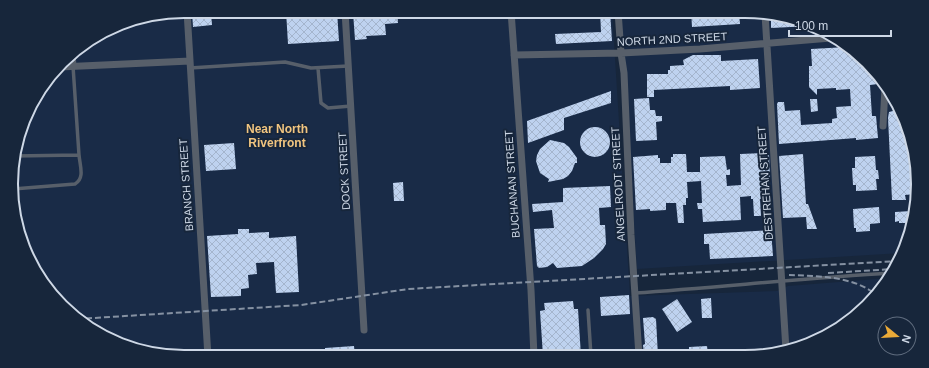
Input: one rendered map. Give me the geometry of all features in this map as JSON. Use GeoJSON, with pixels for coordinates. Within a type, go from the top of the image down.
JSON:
{"type":"FeatureCollection","features":[{"type":"Feature","properties":{"kind":"street","name":"BRANCH STREET"},"geometry":{"type":"LineString","coordinates":[[187,18],[208,350]]}},
{"type":"Feature","properties":{"kind":"street","name":"DOCK STREET"},"geometry":{"type":"LineString","coordinates":[[345,18],[364,330]]}},
{"type":"Feature","properties":{"kind":"street","name":"BUCHANAN STREET"},"geometry":{"type":"LineString","coordinates":[[511,18],[531,290],[534,350]]}},
{"type":"Feature","properties":{"kind":"street","name":"ANGELRODT STREET"},"geometry":{"type":"LineString","coordinates":[[618,18],[624,73],[639,350]]}},
{"type":"Feature","properties":{"kind":"street","name":"DESTREHAN STREET"},"geometry":{"type":"LineString","coordinates":[[765,19],[786,345]]}},
{"type":"Feature","properties":{"kind":"street","name":"NORTH 2ND STREET"},"geometry":{"type":"LineString","coordinates":[[514,56],[700,49],[825,39]]}},
{"type":"Feature","properties":{"kind":"street"},"geometry":{"type":"LineString","coordinates":[[73,61],[73,66]]}},
{"type":"Feature","properties":{"kind":"street"},"geometry":{"type":"LineString","coordinates":[[68,66],[190,64]]}},
{"type":"Feature","properties":{"kind":"street"},"geometry":{"type":"LineString","coordinates":[[883,126],[885,94]]}},
{"type":"Feature","properties":{"kind":"lane"},"geometry":{"type":"LineString","coordinates":[[190,64],[285,62],[311,68],[348,66]]}},
{"type":"Feature","properties":{"kind":"lane"},"geometry":{"type":"LineString","coordinates":[[18,189],[75,184],[80,181],[81,176],[73,66]]}},
{"type":"Feature","properties":{"kind":"lane"},"geometry":{"type":"LineString","coordinates":[[318,68],[321,103],[328,108],[351,106]]}},
{"type":"Feature","properties":{"kind":"lane"},"geometry":{"type":"LineString","coordinates":[[20,156],[79,155]]}},
{"type":"Feature","properties":{"kind":"lane"},"geometry":{"type":"LineString","coordinates":[[635,293],[781,282],[822,277],[884,274]]}},
{"type":"Feature","properties":{"kind":"lane"},"geometry":{"type":"LineString","coordinates":[[588,310],[591,350]]}},
{"type":"Feature","properties":{"kind":"shaded area"},"geometry":{"type":"Polygon","coordinates":[[[173,18],[612,18],[630,296],[777,291],[788,286],[881,279],[870,293],[854,309],[828,328],[798,341],[767,349],[162,349],[131,341],[101,328],[75,309],[52,285],[35,257],[21,216],[18,195],[19,162],[27,131],[35,111],[52,83],[59,75],[83,52],[101,40],[120,31],[152,21],[173,18]]]}},
{"type":"Feature","properties":{"kind":"shaded area"},"geometry":{"type":"Polygon","coordinates":[[[620,18],[756,18],[777,21],[809,31],[828,40],[854,59],[877,83],[889,101],[898,120],[910,162],[910,206],[902,237],[896,253],[637,269],[620,18]]]}},
{"type":"Feature","properties":{"kind":"building"},"geometry":{"type":"Polygon","coordinates":[[[192,18],[212,18],[212,25],[193,27],[192,18]]]}},
{"type":"Feature","properties":{"kind":"building"},"geometry":{"type":"Polygon","coordinates":[[[286,18],[337,18],[339,41],[288,44],[286,18]]]}},
{"type":"Feature","properties":{"kind":"building"},"geometry":{"type":"Polygon","coordinates":[[[353,18],[398,18],[398,23],[385,24],[386,35],[366,36],[367,39],[355,40],[353,18]]]}},
{"type":"Feature","properties":{"kind":"building"},"geometry":{"type":"Polygon","coordinates":[[[600,18],[610,18],[612,41],[556,44],[555,34],[601,32],[600,18]]]}},
{"type":"Feature","properties":{"kind":"building"},"geometry":{"type":"Polygon","coordinates":[[[691,18],[740,18],[740,24],[692,27],[691,18]]]}},
{"type":"Feature","properties":{"kind":"building"},"geometry":{"type":"Polygon","coordinates":[[[771,20],[797,27],[771,28],[771,20]]]}},
{"type":"Feature","properties":{"kind":"building"},"geometry":{"type":"Polygon","coordinates":[[[839,47],[854,59],[877,83],[878,84],[870,85],[872,116],[876,116],[878,138],[856,140],[856,138],[779,144],[778,102],[784,102],[785,111],[800,110],[801,125],[832,123],[832,119],[837,118],[836,107],[851,106],[850,89],[817,89],[817,95],[809,87],[809,66],[812,66],[811,49],[839,47]]]}},
{"type":"Feature","properties":{"kind":"building"},"geometry":{"type":"Polygon","coordinates":[[[693,55],[721,55],[721,61],[758,59],[760,88],[730,90],[730,86],[654,90],[654,97],[647,97],[647,74],[668,74],[670,66],[684,65],[683,60],[693,55]]]}},
{"type":"Feature","properties":{"kind":"building"},"geometry":{"type":"Polygon","coordinates":[[[611,91],[611,103],[564,118],[564,130],[528,143],[527,121],[611,91]]]}},
{"type":"Feature","properties":{"kind":"building"},"geometry":{"type":"Polygon","coordinates":[[[649,98],[650,110],[655,110],[656,116],[662,116],[662,121],[656,122],[657,140],[636,141],[634,99],[649,98]]]}},
{"type":"Feature","properties":{"kind":"building"},"geometry":{"type":"Polygon","coordinates":[[[810,99],[817,99],[818,111],[811,112],[810,99]]]}},
{"type":"Feature","properties":{"kind":"building"},"geometry":{"type":"Polygon","coordinates":[[[893,109],[902,131],[910,162],[911,194],[905,195],[906,200],[892,200],[888,118],[889,112],[893,111],[893,109]]]}},
{"type":"Feature","properties":{"kind":"building"},"geometry":{"type":"Polygon","coordinates":[[[595,127],[606,131],[610,142],[606,153],[595,157],[584,153],[580,142],[584,131],[595,127]]]}},
{"type":"Feature","properties":{"kind":"building"},"geometry":{"type":"Polygon","coordinates":[[[550,140],[564,143],[569,147],[577,158],[577,163],[575,163],[568,176],[563,179],[548,182],[549,179],[540,173],[536,161],[540,149],[550,140]]]}},
{"type":"Feature","properties":{"kind":"building"},"geometry":{"type":"Polygon","coordinates":[[[234,143],[236,169],[206,171],[204,145],[234,143]]]}},
{"type":"Feature","properties":{"kind":"building"},"geometry":{"type":"Polygon","coordinates":[[[767,153],[767,155],[769,155],[770,178],[768,178],[769,199],[760,199],[761,216],[754,216],[753,199],[751,199],[751,196],[740,197],[741,220],[703,222],[702,209],[698,209],[697,203],[702,203],[701,181],[687,182],[688,198],[686,198],[686,205],[683,205],[684,223],[678,223],[676,203],[666,203],[666,210],[636,210],[633,157],[658,155],[658,158],[660,158],[660,163],[671,163],[671,157],[673,157],[673,154],[686,154],[687,172],[700,172],[700,157],[725,156],[727,170],[730,169],[730,175],[726,175],[727,186],[741,185],[740,154],[767,153]]]}},
{"type":"Feature","properties":{"kind":"building"},"geometry":{"type":"Polygon","coordinates":[[[803,154],[806,204],[808,204],[817,229],[807,229],[806,217],[783,218],[779,156],[803,154]]]}},
{"type":"Feature","properties":{"kind":"building"},"geometry":{"type":"Polygon","coordinates":[[[875,156],[876,170],[878,170],[879,179],[876,179],[877,190],[856,191],[856,185],[853,185],[852,168],[855,168],[855,157],[875,156]]]}},
{"type":"Feature","properties":{"kind":"building"},"geometry":{"type":"Polygon","coordinates":[[[403,182],[404,201],[394,201],[393,183],[403,182]]]}},
{"type":"Feature","properties":{"kind":"building"},"geometry":{"type":"Polygon","coordinates":[[[610,186],[611,207],[599,208],[600,225],[605,225],[606,244],[603,249],[594,258],[582,266],[557,268],[553,263],[547,267],[539,268],[537,266],[534,229],[554,228],[552,210],[533,212],[532,204],[563,202],[563,188],[610,186]]]}},
{"type":"Feature","properties":{"kind":"building"},"geometry":{"type":"Polygon","coordinates":[[[879,207],[880,223],[870,224],[870,231],[856,232],[856,228],[854,228],[853,209],[879,207]]]}},
{"type":"Feature","properties":{"kind":"building"},"geometry":{"type":"Polygon","coordinates":[[[909,211],[906,223],[899,223],[899,221],[895,222],[895,212],[909,211]]]}},
{"type":"Feature","properties":{"kind":"building"},"geometry":{"type":"Polygon","coordinates":[[[238,229],[249,229],[249,233],[269,232],[269,238],[296,236],[299,292],[276,293],[274,262],[256,263],[257,274],[248,275],[249,288],[241,289],[241,296],[211,297],[207,236],[238,234],[238,229]]]}},
{"type":"Feature","properties":{"kind":"building"},"geometry":{"type":"Polygon","coordinates":[[[771,230],[773,256],[710,259],[709,244],[704,244],[704,234],[771,230]]]}},
{"type":"Feature","properties":{"kind":"building"},"geometry":{"type":"Polygon","coordinates":[[[629,295],[630,314],[601,316],[600,297],[629,295]]]}},
{"type":"Feature","properties":{"kind":"building"},"geometry":{"type":"Polygon","coordinates":[[[711,298],[712,318],[702,318],[701,299],[711,298]]]}},
{"type":"Feature","properties":{"kind":"building"},"geometry":{"type":"Polygon","coordinates":[[[677,299],[692,322],[677,332],[662,309],[677,299]]]}},
{"type":"Feature","properties":{"kind":"building"},"geometry":{"type":"Polygon","coordinates":[[[573,301],[574,309],[578,309],[581,350],[543,350],[540,311],[545,310],[544,303],[573,301]]]}},
{"type":"Feature","properties":{"kind":"building"},"geometry":{"type":"Polygon","coordinates":[[[653,317],[656,319],[658,350],[643,350],[643,345],[645,344],[643,318],[653,317]]]}},
{"type":"Feature","properties":{"kind":"building"},"geometry":{"type":"Polygon","coordinates":[[[354,346],[354,350],[325,350],[325,348],[354,346]]]}},
{"type":"Feature","properties":{"kind":"building"},"geometry":{"type":"Polygon","coordinates":[[[707,346],[708,350],[689,350],[689,347],[707,346]]]}},
{"type":"Feature","properties":{"kind":"railway"},"geometry":{"type":"LineString","coordinates":[[87,318],[301,305],[408,289],[892,261]]}},
{"type":"Feature","properties":{"kind":"railway"},"geometry":{"type":"LineString","coordinates":[[828,273],[887,269]]}},
{"type":"Feature","properties":{"kind":"railway"},"geometry":{"type":"LineString","coordinates":[[789,275],[835,278],[857,284],[871,292]]}},
{"type":"Feature","properties":{"kind":"district","name":"Near North Riverfront"},"geometry":{"type":"Point","coordinates":[277,136]}}]}
